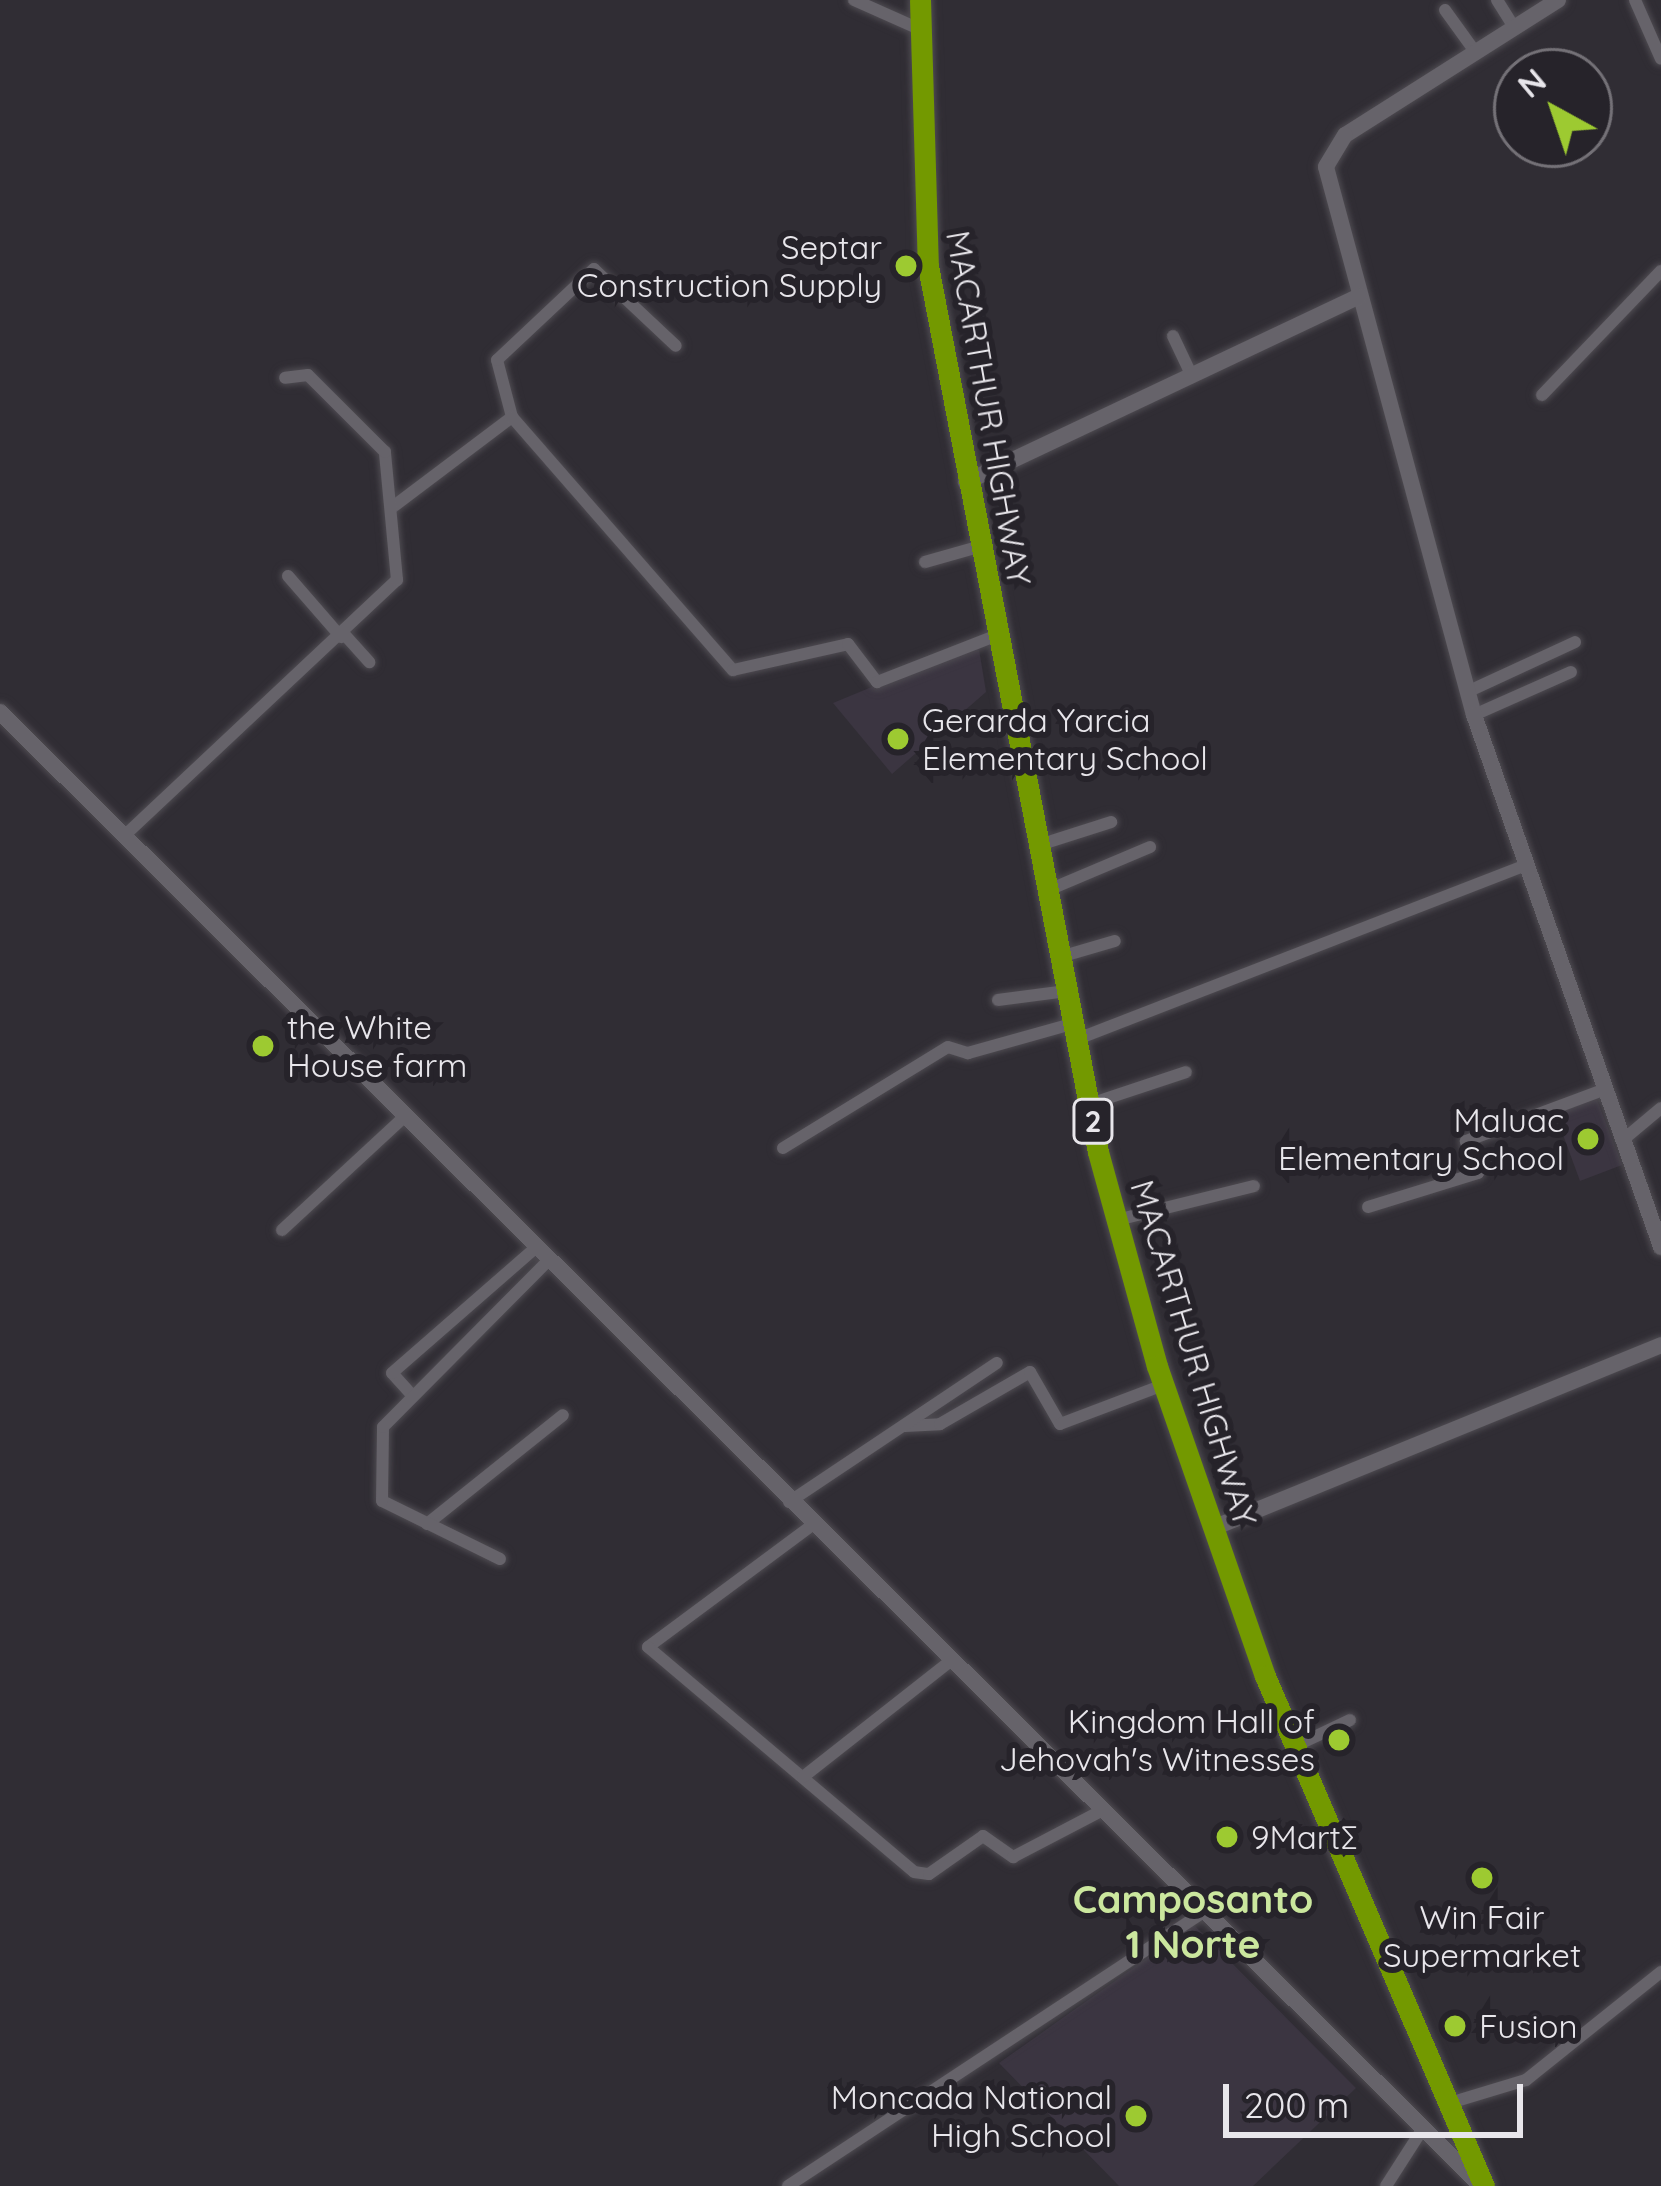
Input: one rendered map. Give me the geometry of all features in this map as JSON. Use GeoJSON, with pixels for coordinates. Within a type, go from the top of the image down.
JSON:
{"type":"FeatureCollection","features":[{"type":"Feature","properties":{"kind":"highway","name":"MACARTHUR HIGHWAY"},"geometry":{"type":"LineString","coordinates":[[920,0],[924,235],[1035,846],[1117,1220],[1163,1385],[1292,1748],[1453,2102],[1482,2186]]}},
{"type":"Feature","properties":{"kind":"street"},"geometry":{"type":"LineString","coordinates":[[854,0],[920,29]]}},
{"type":"Feature","properties":{"kind":"street"},"geometry":{"type":"LineString","coordinates":[[1497,0],[1513,26]]}},
{"type":"Feature","properties":{"kind":"street"},"geometry":{"type":"LineString","coordinates":[[1558,0],[1474,50],[1331,151],[1328,177],[1474,716],[1523,866],[1661,1247]]}},
{"type":"Feature","properties":{"kind":"street"},"geometry":{"type":"LineString","coordinates":[[1635,0],[1661,59]]}},
{"type":"Feature","properties":{"kind":"street"},"geometry":{"type":"LineString","coordinates":[[1445,10],[1474,50]]}},
{"type":"Feature","properties":{"kind":"street"},"geometry":{"type":"LineString","coordinates":[[676,346],[594,269],[497,360],[512,417],[733,670],[848,644],[878,682],[995,636]]}},
{"type":"Feature","properties":{"kind":"street"},"geometry":{"type":"LineString","coordinates":[[1542,395],[1661,271]]}},
{"type":"Feature","properties":{"kind":"street"},"geometry":{"type":"LineString","coordinates":[[966,482],[1359,296]]}},
{"type":"Feature","properties":{"kind":"street"},"geometry":{"type":"LineString","coordinates":[[1173,336],[1191,374]]}},
{"type":"Feature","properties":{"kind":"street"},"geometry":{"type":"LineString","coordinates":[[123,837],[343,636],[397,580],[394,506],[385,452],[308,376],[285,378]]}},
{"type":"Feature","properties":{"kind":"street"},"geometry":{"type":"LineString","coordinates":[[394,506],[512,417]]}},
{"type":"Feature","properties":{"kind":"street"},"geometry":{"type":"LineString","coordinates":[[926,562],[978,547]]}},
{"type":"Feature","properties":{"kind":"street"},"geometry":{"type":"LineString","coordinates":[[288,576],[369,662]]}},
{"type":"Feature","properties":{"kind":"street"},"geometry":{"type":"LineString","coordinates":[[1467,692],[1575,642]]}},
{"type":"Feature","properties":{"kind":"street"},"geometry":{"type":"LineString","coordinates":[[1474,716],[1571,673]]}},
{"type":"Feature","properties":{"kind":"street"},"geometry":{"type":"LineString","coordinates":[[0,712],[538,1257],[1200,1914],[1482,2186]]}},
{"type":"Feature","properties":{"kind":"street"},"geometry":{"type":"LineString","coordinates":[[1035,846],[1111,822]]}},
{"type":"Feature","properties":{"kind":"street"},"geometry":{"type":"LineString","coordinates":[[1045,892],[1150,847]]}},
{"type":"Feature","properties":{"kind":"street"},"geometry":{"type":"LineString","coordinates":[[783,1148],[948,1047],[968,1053],[1074,1032],[1523,866]]}},
{"type":"Feature","properties":{"kind":"street"},"geometry":{"type":"LineString","coordinates":[[1059,958],[1115,941]]}},
{"type":"Feature","properties":{"kind":"street"},"geometry":{"type":"LineString","coordinates":[[998,1000],[1066,991]]}},
{"type":"Feature","properties":{"kind":"street"},"geometry":{"type":"LineString","coordinates":[[1090,1104],[1186,1072]]}},
{"type":"Feature","properties":{"kind":"street"},"geometry":{"type":"LineString","coordinates":[[1368,1207],[1478,1174],[1466,1141],[1606,1089]]}},
{"type":"Feature","properties":{"kind":"street"},"geometry":{"type":"LineString","coordinates":[[1624,1139],[1661,1108]]}},
{"type":"Feature","properties":{"kind":"street"},"geometry":{"type":"LineString","coordinates":[[283,1230],[403,1118]]}},
{"type":"Feature","properties":{"kind":"street"},"geometry":{"type":"LineString","coordinates":[[1117,1220],[1254,1186]]}},
{"type":"Feature","properties":{"kind":"street"},"geometry":{"type":"LineString","coordinates":[[500,1558],[382,1501],[383,1427],[538,1257]]}},
{"type":"Feature","properties":{"kind":"street"},"geometry":{"type":"LineString","coordinates":[[411,1394],[392,1373],[538,1257]]}},
{"type":"Feature","properties":{"kind":"street"},"geometry":{"type":"LineString","coordinates":[[1214,1528],[1661,1345]]}},
{"type":"Feature","properties":{"kind":"street"},"geometry":{"type":"LineString","coordinates":[[789,1502],[997,1363]]}},
{"type":"Feature","properties":{"kind":"street"},"geometry":{"type":"LineString","coordinates":[[905,1426],[940,1424],[1030,1372],[1060,1424],[1163,1385]]}},
{"type":"Feature","properties":{"kind":"street"},"geometry":{"type":"LineString","coordinates":[[428,1524],[563,1415]]}},
{"type":"Feature","properties":{"kind":"street"},"geometry":{"type":"LineString","coordinates":[[811,1526],[648,1647],[803,1777],[929,1874],[983,1836],[1013,1857],[1101,1811]]}},
{"type":"Feature","properties":{"kind":"street"},"geometry":{"type":"LineString","coordinates":[[803,1777],[948,1664]]}},
{"type":"Feature","properties":{"kind":"street"},"geometry":{"type":"LineString","coordinates":[[1292,1748],[1350,1720]]}},
{"type":"Feature","properties":{"kind":"street"},"geometry":{"type":"LineString","coordinates":[[788,2186],[1200,1914]]}},
{"type":"Feature","properties":{"kind":"street"},"geometry":{"type":"LineString","coordinates":[[1453,2102],[1526,2080],[1661,1972]]}},
{"type":"Feature","properties":{"kind":"street"},"geometry":{"type":"LineString","coordinates":[[1386,2186],[1422,2130]]}},
{"type":"Feature","properties":{"kind":"shaded area","name":"Gerarda Yarcia Elementary School"},"geometry":{"type":"Polygon","coordinates":[[[978,643],[986,692],[892,774],[833,703],[978,643]]]}},
{"type":"Feature","properties":{"kind":"shaded area","name":"Maluac Elementary School"},"geometry":{"type":"Polygon","coordinates":[[[1596,1097],[1622,1165],[1580,1181],[1555,1113],[1596,1097]]]}},
{"type":"Feature","properties":{"kind":"shaded area"},"geometry":{"type":"Polygon","coordinates":[[[1194,1925],[1356,2088],[1253,2186],[1119,2186],[999,2063],[1194,1925]]]}},
{"type":"Feature","properties":{"kind":"place","name":"Septar Construction Supply"},"geometry":{"type":"Point","coordinates":[906,266]}},
{"type":"Feature","properties":{"kind":"place","name":"Gerarda Yarcia Elementary School"},"geometry":{"type":"Point","coordinates":[898,739]}},
{"type":"Feature","properties":{"kind":"place","name":"the White House farm"},"geometry":{"type":"Point","coordinates":[263,1046]}},
{"type":"Feature","properties":{"kind":"place","name":"Maluac Elementary School"},"geometry":{"type":"Point","coordinates":[1588,1139]}},
{"type":"Feature","properties":{"kind":"place","name":"Kingdom Hall of Jehovah's Witnesses"},"geometry":{"type":"Point","coordinates":[1339,1740]}},
{"type":"Feature","properties":{"kind":"place","name":"9Mart∑"},"geometry":{"type":"Point","coordinates":[1227,1837]}},
{"type":"Feature","properties":{"kind":"place","name":"Win Fair Supermarket"},"geometry":{"type":"Point","coordinates":[1482,1878]}},
{"type":"Feature","properties":{"kind":"place","name":"Fusion"},"geometry":{"type":"Point","coordinates":[1455,2026]}},
{"type":"Feature","properties":{"kind":"place","name":"Moncada National High School"},"geometry":{"type":"Point","coordinates":[1136,2116]}},
{"type":"Feature","properties":{"kind":"district","name":"Camposanto 1 Norte"},"geometry":{"type":"Point","coordinates":[1193,1922]}}]}
